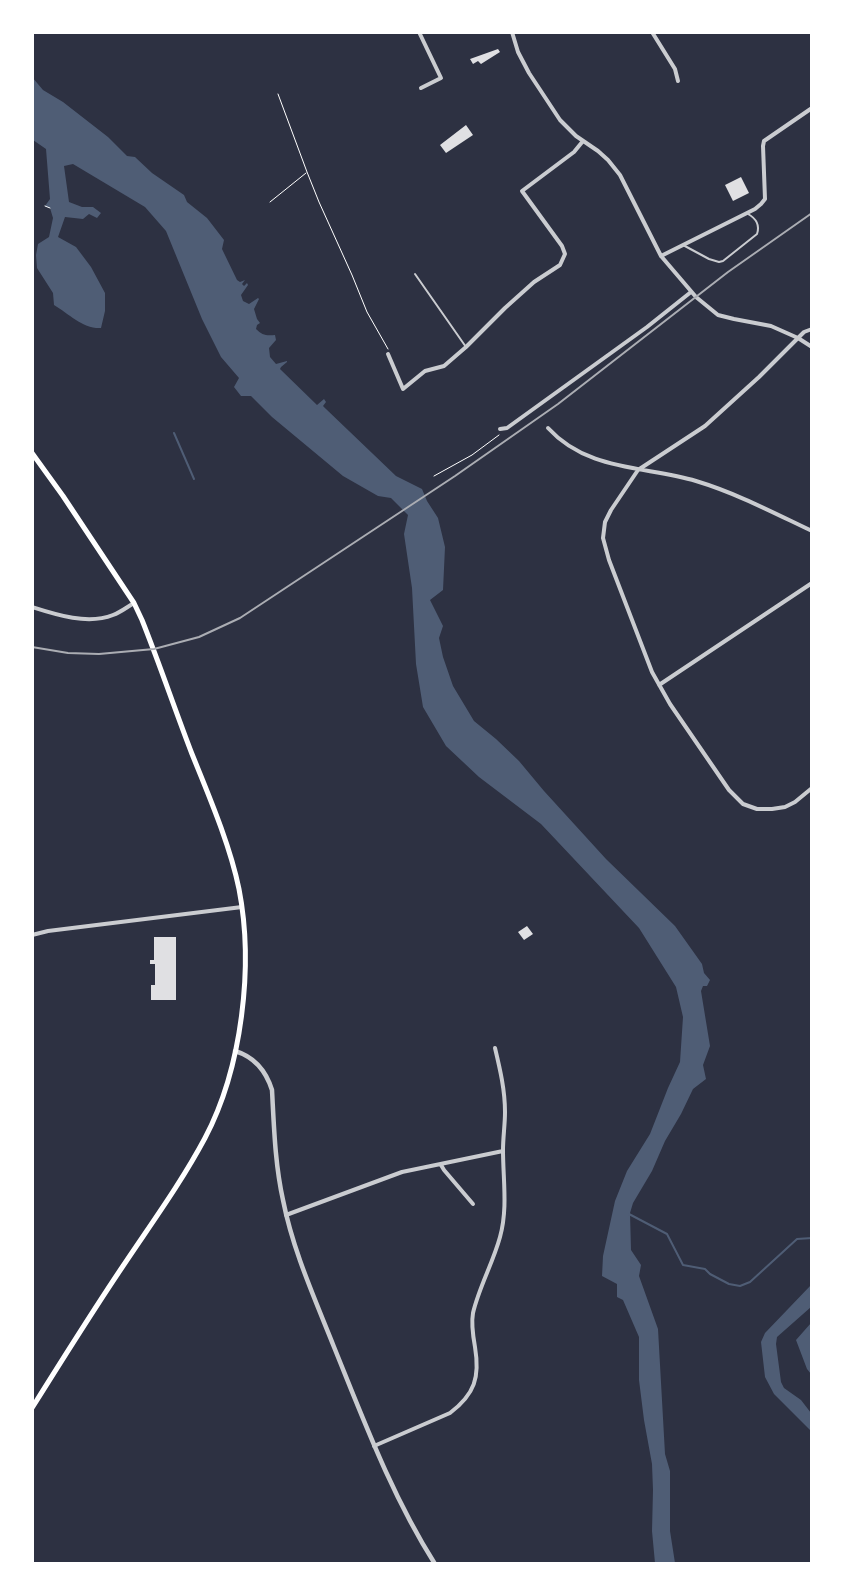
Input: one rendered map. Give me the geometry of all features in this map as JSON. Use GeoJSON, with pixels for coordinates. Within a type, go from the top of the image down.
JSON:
{"type":"FeatureCollection","features":[{"type":"Feature","properties":{"kind":"main road"},"geometry":{"type":"LineString","coordinates":[[32,453],[134,603],[151,642],[225,840],[239,887],[246,951],[240,1026],[235,1051],[216,1114],[205,1138],[185,1173],[94,1308],[32,1408]]}},
{"type":"Feature","properties":{"kind":"street"},"geometry":{"type":"LineString","coordinates":[[419,32],[441,78],[421,88]]}},
{"type":"Feature","properties":{"kind":"street"},"geometry":{"type":"LineString","coordinates":[[512,32],[518,52],[528,72],[548,103],[560,120],[608,160],[620,175],[662,257],[691,292],[718,315],[771,326],[798,338],[812,347]]}},
{"type":"Feature","properties":{"kind":"street"},"geometry":{"type":"LineString","coordinates":[[652,32],[675,69],[678,81]]}},
{"type":"Feature","properties":{"kind":"street"},"geometry":{"type":"LineString","coordinates":[[662,257],[754,209],[765,198],[762,146],[764,140],[812,108]]}},
{"type":"Feature","properties":{"kind":"street"},"geometry":{"type":"LineString","coordinates":[[388,354],[403,388],[425,371],[444,366],[466,348],[508,305],[534,282],[560,265],[565,254],[562,246],[522,191],[574,152],[583,141]]}},
{"type":"Feature","properties":{"kind":"street"},"geometry":{"type":"LineString","coordinates":[[502,429],[507,428],[647,327],[691,292]]}},
{"type":"Feature","properties":{"kind":"street"},"geometry":{"type":"LineString","coordinates":[[812,329],[804,332],[705,426],[638,470],[610,510],[605,522],[603,538],[609,560],[652,672],[670,704],[730,790],[743,804],[757,809],[772,809],[785,807],[795,802],[812,788]]}},
{"type":"Feature","properties":{"kind":"street"},"geometry":{"type":"LineString","coordinates":[[548,428],[562,442],[595,459],[638,470],[678,476],[715,488],[756,504],[812,531]]}},
{"type":"Feature","properties":{"kind":"street"},"geometry":{"type":"LineString","coordinates":[[659,685],[812,583]]}},
{"type":"Feature","properties":{"kind":"street"},"geometry":{"type":"LineString","coordinates":[[32,607],[76,617],[99,618],[113,615],[134,603]]}},
{"type":"Feature","properties":{"kind":"street"},"geometry":{"type":"LineString","coordinates":[[32,935],[53,930],[242,907]]}},
{"type":"Feature","properties":{"kind":"street"},"geometry":{"type":"LineString","coordinates":[[374,1446],[450,1413],[461,1405],[472,1390],[476,1379],[478,1367],[472,1326],[474,1312],[500,1238],[505,1201],[503,1151],[504,1092],[495,1048]]}},
{"type":"Feature","properties":{"kind":"street"},"geometry":{"type":"LineString","coordinates":[[235,1051],[246,1055],[256,1063],[268,1079],[272,1090],[278,1168],[286,1215],[304,1272],[374,1446],[397,1495],[435,1564]]}},
{"type":"Feature","properties":{"kind":"street"},"geometry":{"type":"LineString","coordinates":[[286,1215],[402,1172],[503,1151]]}},
{"type":"Feature","properties":{"kind":"street"},"geometry":{"type":"LineString","coordinates":[[441,1165],[473,1204]]}},
{"type":"Feature","properties":{"kind":"lane"},"geometry":{"type":"LineString","coordinates":[[683,245],[713,261],[723,261],[757,234],[759,229],[758,222],[746,213]]}},
{"type":"Feature","properties":{"kind":"lane"},"geometry":{"type":"LineString","coordinates":[[415,274],[466,348]]}},
{"type":"Feature","properties":{"kind":"path"},"geometry":{"type":"LineString","coordinates":[[278,94],[307,172],[367,312],[388,349],[388,354]]}},
{"type":"Feature","properties":{"kind":"path"},"geometry":{"type":"LineString","coordinates":[[270,202],[307,172]]}},
{"type":"Feature","properties":{"kind":"path"},"geometry":{"type":"LineString","coordinates":[[45,206],[50,208]]}},
{"type":"Feature","properties":{"kind":"path"},"geometry":{"type":"LineString","coordinates":[[434,476],[472,456],[498,436],[502,429]]}},
{"type":"Feature","properties":{"kind":"water"},"geometry":{"type":"Polygon","coordinates":[[[32,77],[43,90],[63,102],[108,137],[127,156],[135,157],[152,173],[184,195],[187,202],[207,218],[224,240],[222,249],[237,280],[240,282],[245,280],[242,284],[244,286],[247,283],[248,285],[241,295],[243,301],[249,304],[259,299],[254,309],[260,323],[256,329],[264,335],[275,335],[276,340],[269,348],[270,357],[276,364],[287,361],[280,369],[317,405],[324,399],[326,402],[323,406],[396,476],[422,489],[438,518],[445,547],[443,590],[430,600],[443,626],[439,638],[453,686],[474,721],[519,761],[606,859],[675,926],[702,964],[704,973],[710,980],[707,986],[703,986],[701,991],[710,1046],[703,1065],[706,1079],[693,1089],[665,1141],[652,1171],[633,1203],[630,1213],[631,1250],[641,1265],[639,1276],[658,1329],[665,1454],[670,1471],[670,1531],[675,1563],[655,1563],[652,1531],[652,1464],[639,1380],[639,1337],[623,1300],[617,1297],[617,1284],[602,1276],[603,1256],[615,1201],[627,1171],[650,1134],[680,1062],[683,1017],[676,987],[639,928],[541,824],[479,777],[446,746],[423,707],[416,664],[412,588],[404,534],[408,515],[391,498],[378,496],[343,476],[272,417],[251,396],[241,396],[234,387],[239,378],[221,357],[202,319],[166,231],[145,207],[73,164],[64,166],[69,202],[82,207],[93,207],[101,213],[97,218],[89,214],[83,219],[65,217],[58,237],[76,247],[91,267],[105,293],[105,311],[101,328],[82,324],[54,305],[53,293],[37,268],[36,255],[38,244],[49,237],[53,218],[50,208],[45,206],[50,199],[46,149],[33,140],[32,77]]]}},
{"type":"Feature","properties":{"kind":"water"},"geometry":{"type":"Polygon","coordinates":[[[811,1285],[811,1307],[777,1337],[776,1344],[781,1382],[784,1388],[801,1400],[811,1413],[811,1431],[774,1394],[765,1377],[761,1342],[765,1333],[811,1285]]]}},
{"type":"Feature","properties":{"kind":"water"},"geometry":{"type":"Polygon","coordinates":[[[811,1323],[811,1374],[807,1369],[796,1340],[811,1323]]]}},
{"type":"Feature","properties":{"kind":"building"},"geometry":{"type":"Polygon","coordinates":[[[498,49],[500,52],[481,64],[478,61],[473,64],[470,59],[498,49]]]}},
{"type":"Feature","properties":{"kind":"building"},"geometry":{"type":"Polygon","coordinates":[[[466,125],[473,135],[446,153],[440,145],[466,125]]]}},
{"type":"Feature","properties":{"kind":"building"},"geometry":{"type":"Polygon","coordinates":[[[741,177],[749,193],[733,201],[725,185],[741,177]]]}},
{"type":"Feature","properties":{"kind":"building"},"geometry":{"type":"Polygon","coordinates":[[[527,926],[533,934],[524,940],[518,932],[527,926]]]}},
{"type":"Feature","properties":{"kind":"building"},"geometry":{"type":"Polygon","coordinates":[[[154,937],[176,937],[176,1000],[151,1000],[151,985],[155,985],[155,964],[150,964],[150,960],[154,960],[154,937]]]}},
{"type":"Feature","properties":{"kind":"waterway"},"geometry":{"type":"LineString","coordinates":[[174,433],[194,479]]}},
{"type":"Feature","properties":{"kind":"waterway"},"geometry":{"type":"LineString","coordinates":[[629,1214],[667,1234],[683,1265],[705,1269],[710,1274],[729,1284],[740,1286],[750,1282],[797,1239],[812,1238]]}},
{"type":"Feature","properties":{"kind":"railway"},"geometry":{"type":"LineString","coordinates":[[32,647],[68,653],[99,654],[154,649],[199,637],[240,618],[455,476],[558,404],[728,272],[812,213]]}}]}
